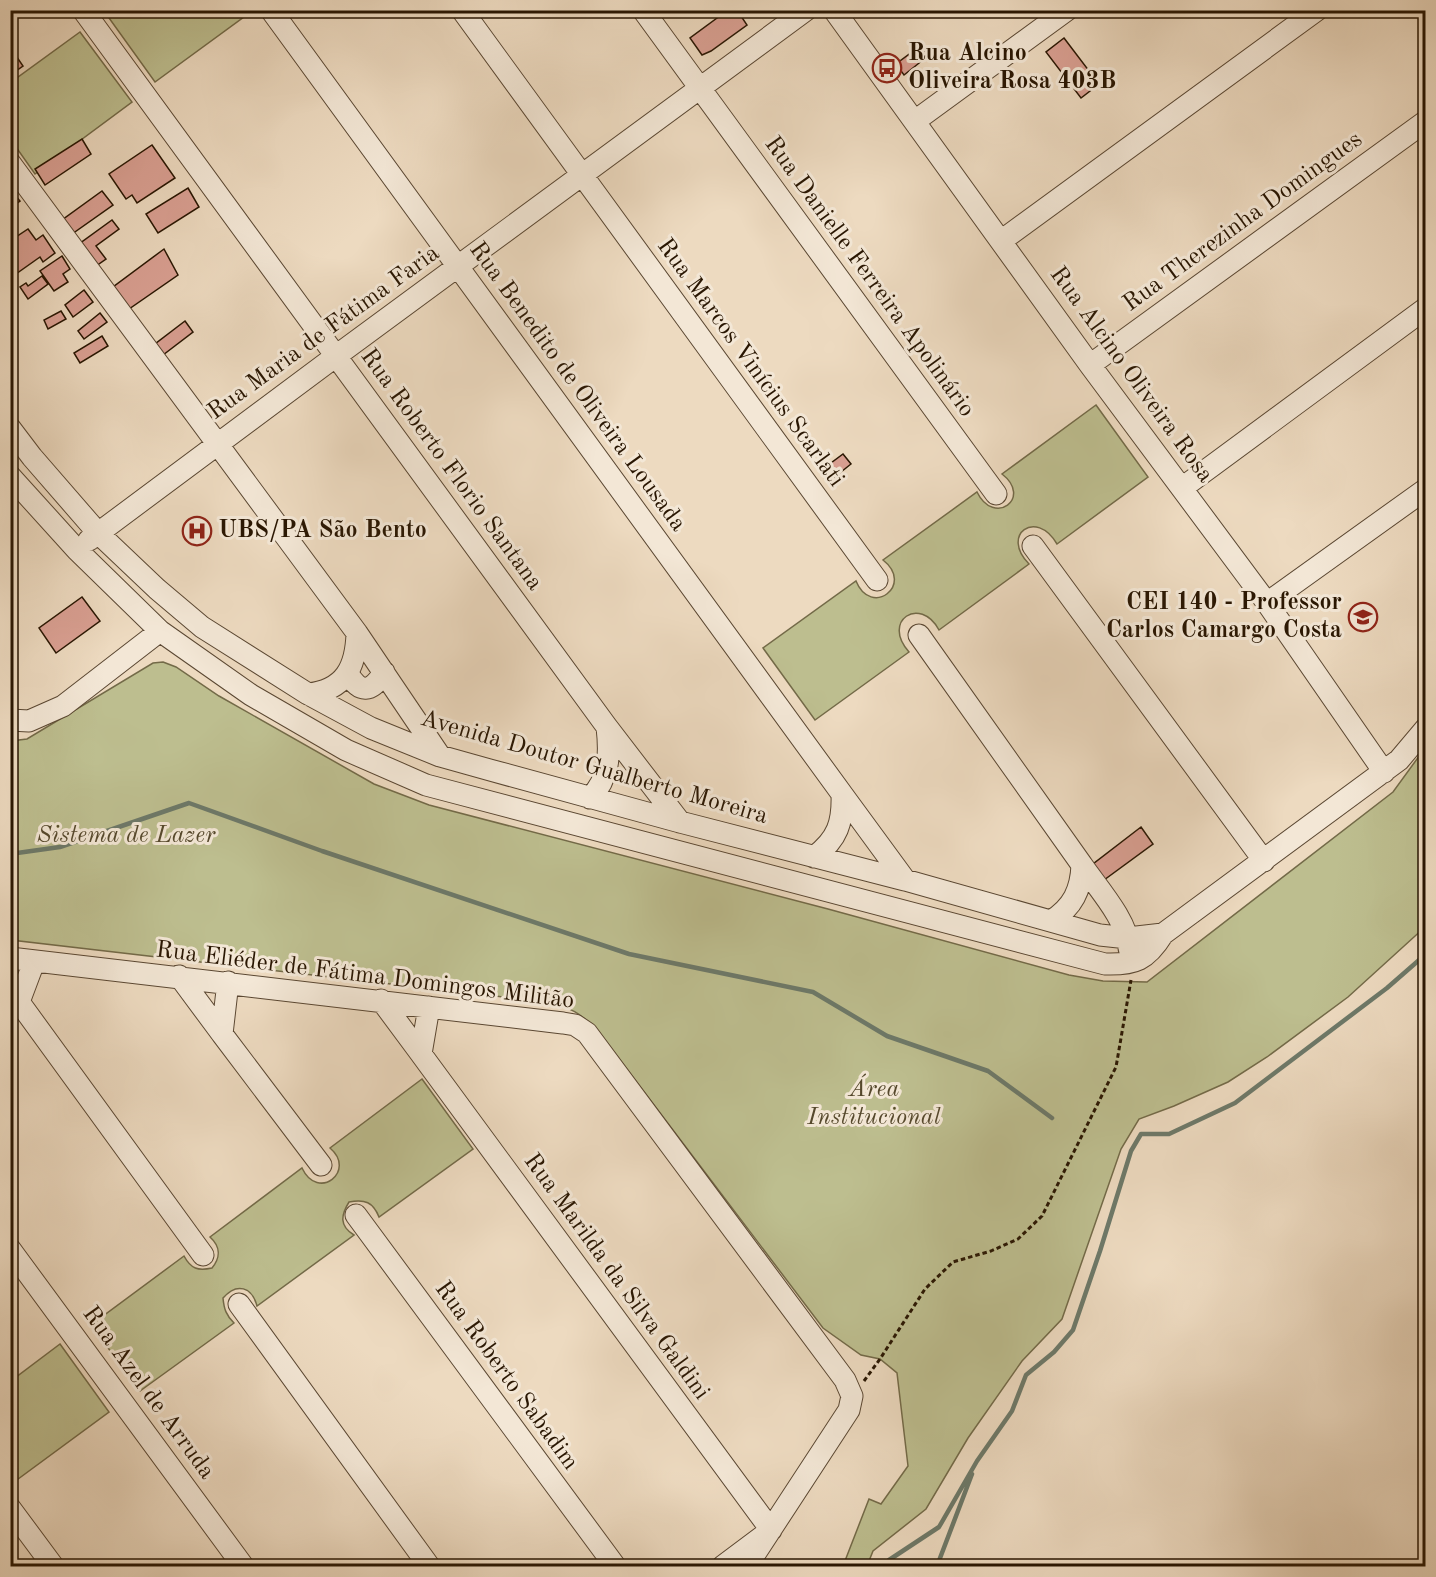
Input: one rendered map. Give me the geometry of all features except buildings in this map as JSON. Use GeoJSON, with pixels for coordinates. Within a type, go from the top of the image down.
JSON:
{"type":"FeatureCollection","features":[{"type":"Feature","properties":{"kind":"street","name":"Rua Roberto Florio Santana"},"geometry":{"type":"LineString","coordinates":[[83,10],[607,727],[680,822]]}},
{"type":"Feature","properties":{"kind":"street","name":"Rua Benedito de Oliveira Lousada"},"geometry":{"type":"LineString","coordinates":[[271,10],[905,880]]}},
{"type":"Feature","properties":{"kind":"street","name":"Rua Marcos Vinícius Scarlati"},"geometry":{"type":"LineString","coordinates":[[462,10],[877,580]]}},
{"type":"Feature","properties":{"kind":"street","name":"Rua Danielle Ferreira Apolinário"},"geometry":{"type":"LineString","coordinates":[[643,10],[996,494]]}},
{"type":"Feature","properties":{"kind":"street","name":"Rua Maria de Fátima Faria"},"geometry":{"type":"LineString","coordinates":[[77,550],[218,443],[806,10]]}},
{"type":"Feature","properties":{"kind":"street","name":"Rua Alcino Oliveira Rosa"},"geometry":{"type":"LineString","coordinates":[[834,10],[1090,365],[1267,603],[1384,772]]}},
{"type":"Feature","properties":{"kind":"street"},"geometry":{"type":"LineString","coordinates":[[915,122],[1067,10]]}},
{"type":"Feature","properties":{"kind":"street"},"geometry":{"type":"LineString","coordinates":[[1001,241],[1317,10]]}},
{"type":"Feature","properties":{"kind":"street","name":"Rua Therezinha Domingues"},"geometry":{"type":"LineString","coordinates":[[1090,365],[1425,121]]}},
{"type":"Feature","properties":{"kind":"street"},"geometry":{"type":"LineString","coordinates":[[10,163],[357,633],[440,756]]}},
{"type":"Feature","properties":{"kind":"street"},"geometry":{"type":"LineString","coordinates":[[1182,488],[1425,308]]}},
{"type":"Feature","properties":{"kind":"street","name":"Avenida Doutor Gualberto Moreira"},"geometry":{"type":"LineString","coordinates":[[10,428],[32,458],[98,533],[157,589],[202,627],[308,694],[371,728],[440,756],[590,798],[905,880],[1106,936],[1140,948]]}},
{"type":"Feature","properties":{"kind":"street"},"geometry":{"type":"LineString","coordinates":[[10,476],[77,550],[160,631],[250,695],[346,750],[426,785],[1105,964],[1140,948],[1264,861],[1399,760],[1425,728]]}},
{"type":"Feature","properties":{"kind":"street"},"geometry":{"type":"LineString","coordinates":[[1267,603],[1425,489]]}},
{"type":"Feature","properties":{"kind":"street"},"geometry":{"type":"LineString","coordinates":[[1033,546],[1264,861]]}},
{"type":"Feature","properties":{"kind":"street"},"geometry":{"type":"LineString","coordinates":[[10,720],[29,721],[63,706],[160,631]]}},
{"type":"Feature","properties":{"kind":"street"},"geometry":{"type":"LineString","coordinates":[[308,694],[333,687],[348,673],[356,653],[357,633]]}},
{"type":"Feature","properties":{"kind":"street"},"geometry":{"type":"LineString","coordinates":[[919,635],[1140,948]]}},
{"type":"Feature","properties":{"kind":"street"},"geometry":{"type":"LineString","coordinates":[[348,673],[357,686],[371,688],[378,683],[384,672]]}},
{"type":"Feature","properties":{"kind":"street"},"geometry":{"type":"LineString","coordinates":[[590,798],[598,790],[608,766],[607,727]]}},
{"type":"Feature","properties":{"kind":"street"},"geometry":{"type":"LineString","coordinates":[[814,856],[828,846],[837,831],[843,814],[842,794]]}},
{"type":"Feature","properties":{"kind":"street"},"geometry":{"type":"LineString","coordinates":[[1051,921],[1059,916],[1076,895],[1081,883],[1082,865]]}},
{"type":"Feature","properties":{"kind":"street","name":"Rua Eliéder de Fátima Domingos Militão"},"geometry":{"type":"LineString","coordinates":[[10,958],[179,976],[575,1025],[586,1033],[845,1380],[852,1396]]}},
{"type":"Feature","properties":{"kind":"street"},"geometry":{"type":"LineString","coordinates":[[34,962],[15,997],[203,1256]]}},
{"type":"Feature","properties":{"kind":"street"},"geometry":{"type":"LineString","coordinates":[[179,976],[321,1165]]}},
{"type":"Feature","properties":{"kind":"street"},"geometry":{"type":"LineString","coordinates":[[222,1034],[228,982]]}},
{"type":"Feature","properties":{"kind":"street","name":"Rua Marilda da Silva Galdini"},"geometry":{"type":"LineString","coordinates":[[381,1000],[771,1530]]}},
{"type":"Feature","properties":{"kind":"street"},"geometry":{"type":"LineString","coordinates":[[421,1054],[429,1007]]}},
{"type":"Feature","properties":{"kind":"street","name":"Rua Roberto Sabadim"},"geometry":{"type":"LineString","coordinates":[[356,1215],[615,1566]]}},
{"type":"Feature","properties":{"kind":"street","name":"Rua Azel de Arruda"},"geometry":{"type":"LineString","coordinates":[[10,1249],[243,1566]]}},
{"type":"Feature","properties":{"kind":"street"},"geometry":{"type":"LineString","coordinates":[[239,1304],[429,1566]]}},
{"type":"Feature","properties":{"kind":"street"},"geometry":{"type":"LineString","coordinates":[[747,1566],[849,1410],[852,1396]]}},
{"type":"Feature","properties":{"kind":"street"},"geometry":{"type":"LineString","coordinates":[[10,1508],[53,1566]]}},
{"type":"Feature","properties":{"kind":"street"},"geometry":{"type":"LineString","coordinates":[[723,1566],[771,1530]]}},
{"type":"Feature","properties":{"kind":"path"},"geometry":{"type":"LineString","coordinates":[[852,1396],[880,1359],[925,1289],[953,1262],[991,1251],[1018,1239],[1042,1216],[1116,1067],[1140,948]]}},
{"type":"Feature","properties":{"kind":"green space"},"geometry":{"type":"Polygon","coordinates":[[[252,10],[155,82],[104,11],[252,10]]]}},
{"type":"Feature","properties":{"kind":"green space"},"geometry":{"type":"Polygon","coordinates":[[[80,32],[132,102],[35,174],[11,140],[10,83],[80,32]]]}},
{"type":"Feature","properties":{"kind":"green space"},"geometry":{"type":"Polygon","coordinates":[[[1096,405],[1148,477],[1057,544],[1049,533],[1040,528],[1031,527],[1024,530],[1018,544],[1029,564],[939,630],[922,614],[914,613],[906,616],[901,622],[899,631],[901,641],[909,652],[815,720],[763,648],[856,581],[863,592],[871,597],[887,594],[894,579],[892,570],[883,560],[977,492],[984,502],[992,507],[1001,508],[1008,505],[1014,492],[1011,483],[1002,474],[1096,405]]]}},
{"type":"Feature","properties":{"kind":"green space"},"geometry":{"type":"Polygon","coordinates":[[[163,662],[176,667],[219,696],[374,784],[429,805],[828,909],[1069,975],[1103,981],[1147,982],[1393,792],[1425,748],[1425,927],[1348,997],[1267,1057],[1228,1082],[1139,1119],[1121,1149],[1062,1319],[1022,1361],[968,1438],[926,1509],[873,1551],[867,1566],[843,1566],[869,1499],[881,1504],[908,1466],[897,1373],[880,1359],[861,1355],[823,1328],[598,1031],[586,1019],[562,1006],[546,1002],[11,940],[11,741],[27,739],[153,663],[163,662]]]}},
{"type":"Feature","properties":{"kind":"green space"},"geometry":{"type":"Polygon","coordinates":[[[422,1079],[473,1149],[379,1217],[368,1203],[349,1202],[344,1211],[343,1220],[346,1228],[354,1235],[257,1306],[252,1294],[248,1291],[239,1288],[228,1293],[223,1298],[224,1305],[234,1323],[140,1391],[91,1325],[184,1256],[195,1268],[212,1268],[217,1260],[218,1252],[216,1244],[210,1237],[302,1168],[309,1178],[317,1182],[325,1183],[332,1179],[339,1166],[337,1157],[330,1148],[422,1079]]]}},
{"type":"Feature","properties":{"kind":"green space"},"geometry":{"type":"Polygon","coordinates":[[[60,1344],[109,1412],[14,1482],[10,1477],[11,1381],[60,1344]]]}},
{"type":"Feature","properties":{"kind":"waterway"},"geometry":{"type":"LineString","coordinates":[[10,854],[60,847],[189,803],[322,851],[629,954],[813,992],[887,1036],[988,1071],[1052,1118]]}},
{"type":"Feature","properties":{"kind":"waterway"},"geometry":{"type":"LineString","coordinates":[[887,1566],[889,1560],[939,1527],[977,1461],[1012,1411],[1026,1375],[1054,1352],[1073,1330],[1131,1151],[1141,1134],[1169,1134],[1235,1103],[1387,988],[1426,954]]}},
{"type":"Feature","properties":{"kind":"waterway"},"geometry":{"type":"LineString","coordinates":[[937,1566],[972,1474]]}},
{"type":"Feature","properties":{"kind":"place","name":"Rua Alcino Oliveira Rosa 403B"},"geometry":{"type":"Point","coordinates":[887,68]}},
{"type":"Feature","properties":{"kind":"place","name":"UBS/PA São Bento"},"geometry":{"type":"Point","coordinates":[197,531]}},
{"type":"Feature","properties":{"kind":"place","name":"CEI 140 - Professor Carlos Camargo Costa"},"geometry":{"type":"Point","coordinates":[1363,617]}},
{"type":"Feature","properties":{"kind":"park label","name":"Sistema de Lazer"},"geometry":{"type":"Point","coordinates":[126,836]}},
{"type":"Feature","properties":{"kind":"park label","name":"Área Institucional"},"geometry":{"type":"Point","coordinates":[874,1104]}}]}
